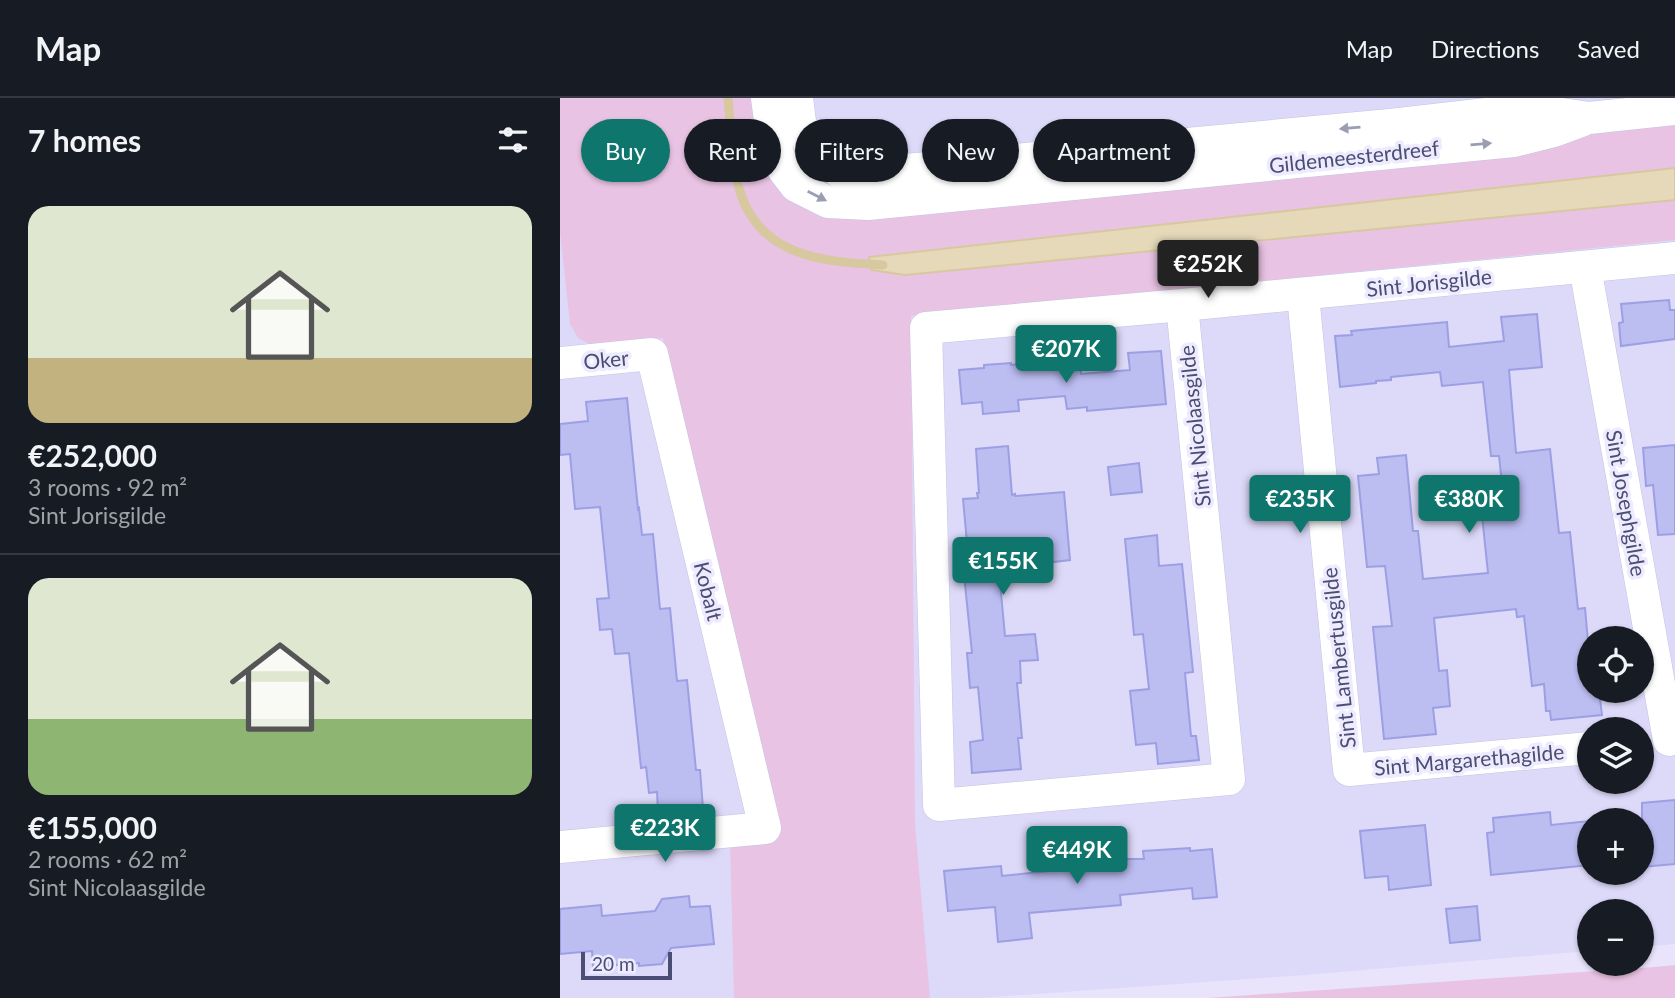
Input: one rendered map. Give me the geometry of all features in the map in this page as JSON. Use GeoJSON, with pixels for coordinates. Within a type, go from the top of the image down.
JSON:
{"type":"FeatureCollection","features":[{"type":"Feature","properties":{"kind":"street","name":"Gildemeesterdreef"},"geometry":{"type":"LineString","coordinates":[[767,98],[772,134],[783,169],[796,186],[828,202],[868,204],[1390,125]]}},
{"type":"Feature","properties":{"kind":"street","name":"Gildemeesterdreef"},"geometry":{"type":"LineString","coordinates":[[797,98],[800,122],[813,153],[841,173],[862,174],[1390,125],[1512,111],[1548,112],[1589,118],[1675,109]]}},
{"type":"Feature","properties":{"kind":"street","name":"Sint Jorisgilde"},"geometry":{"type":"LineString","coordinates":[[1182,305],[1675,258]]}},
{"type":"Feature","properties":{"kind":"street","name":"Sint Josephgilde"},"geometry":{"type":"LineString","coordinates":[[1585,267],[1662,741]]}},
{"type":"Feature","properties":{"kind":"street","name":"Sint Lambertusgilde"},"geometry":{"type":"LineString","coordinates":[[1303,295],[1349,770]]}},
{"type":"Feature","properties":{"kind":"street","name":"Sint Nicolaasgilde"},"geometry":{"type":"LineString","coordinates":[[1182,305],[1229,779],[939,806],[926,328],[1182,305]]}},
{"type":"Feature","properties":{"kind":"street","name":"Oker"},"geometry":{"type":"LineString","coordinates":[[560,363],[652,354]]}},
{"type":"Feature","properties":{"kind":"street","name":"Kobalt"},"geometry":{"type":"LineString","coordinates":[[560,848],[765,828],[652,354]]}},
{"type":"Feature","properties":{"kind":"street","name":"Sint Margarethagilde"},"geometry":{"type":"LineString","coordinates":[[1349,770],[1577,749]]}},
{"type":"Feature","properties":{"kind":"shaded area"},"geometry":{"type":"Polygon","coordinates":[[[560,98],[1675,98],[1675,944],[1654,946],[1654,899],[1577,899],[1577,952],[981,998],[560,998],[560,98]]]}},
{"type":"Feature","properties":{"kind":"shaded area"},"geometry":{"type":"Polygon","coordinates":[[[560,98],[754,98],[756,119],[684,119],[684,182],[773,182],[784,195],[809,211],[822,217],[840,219],[1510,149],[1609,131],[1675,125],[1675,168],[889,254],[905,275],[1675,200],[1675,240],[911,316],[915,824],[930,998],[734,998],[730,840],[777,835],[663,338],[593,346],[578,338],[570,324],[560,232],[560,98]]]}},
{"type":"Feature","properties":{"kind":"shaded area"},"geometry":{"type":"Polygon","coordinates":[[[1675,168],[1675,200],[905,275],[872,270],[869,257],[1675,168]]]}},
{"type":"Feature","properties":{"kind":"shaded area"},"geometry":{"type":"Polygon","coordinates":[[[1675,965],[1675,998],[1208,998],[1577,972],[1577,976],[1654,976],[1655,967],[1675,965]]]}},
{"type":"Feature","properties":{"kind":"building"},"geometry":{"type":"Polygon","coordinates":[[[1669,300],[1670,310],[1675,310],[1675,339],[1621,346],[1621,304],[1669,300]]]}},
{"type":"Feature","properties":{"kind":"building"},"geometry":{"type":"Polygon","coordinates":[[[1537,314],[1542,367],[1509,370],[1516,453],[1550,449],[1559,533],[1570,532],[1578,609],[1585,608],[1587,626],[1577,626],[1577,703],[1600,703],[1602,715],[1551,720],[1550,711],[1546,711],[1544,684],[1532,686],[1524,616],[1517,617],[1516,609],[1434,618],[1439,671],[1447,670],[1450,706],[1433,708],[1436,734],[1384,739],[1373,627],[1392,626],[1385,566],[1367,567],[1358,476],[1379,474],[1377,458],[1406,455],[1413,531],[1418,531],[1423,579],[1488,573],[1482,515],[1505,512],[1499,456],[1491,456],[1483,382],[1442,386],[1440,372],[1391,377],[1391,380],[1376,383],[1340,387],[1335,336],[1352,335],[1351,331],[1447,322],[1449,347],[1504,341],[1501,317],[1537,314]]]}},
{"type":"Feature","properties":{"kind":"building"},"geometry":{"type":"Polygon","coordinates":[[[1161,351],[1166,404],[1087,411],[1087,407],[1067,409],[1065,396],[1018,400],[1019,411],[983,414],[982,402],[962,404],[959,370],[984,368],[984,365],[1080,358],[1081,374],[1130,370],[1128,353],[1161,351]]]}},
{"type":"Feature","properties":{"kind":"building"},"geometry":{"type":"Polygon","coordinates":[[[627,398],[642,535],[653,534],[660,609],[670,608],[677,681],[687,680],[696,770],[700,770],[703,808],[658,812],[657,792],[649,793],[646,767],[641,768],[629,653],[615,654],[612,629],[600,630],[597,599],[609,598],[600,507],[575,509],[570,454],[560,455],[560,424],[588,421],[586,402],[627,398]]]}},
{"type":"Feature","properties":{"kind":"building"},"geometry":{"type":"Polygon","coordinates":[[[1675,445],[1675,534],[1658,535],[1653,485],[1646,486],[1643,448],[1675,445]]]}},
{"type":"Feature","properties":{"kind":"building"},"geometry":{"type":"Polygon","coordinates":[[[1008,446],[1012,495],[1064,492],[1070,560],[1004,568],[1005,581],[1000,582],[1005,636],[1035,634],[1038,660],[1020,661],[1021,683],[1017,683],[1022,738],[1018,738],[1021,769],[972,773],[970,742],[983,740],[978,687],[970,688],[967,653],[972,653],[963,565],[969,565],[963,499],[978,498],[976,449],[1008,446]]]}},
{"type":"Feature","properties":{"kind":"building"},"geometry":{"type":"Polygon","coordinates":[[[1139,463],[1142,492],[1111,495],[1108,467],[1139,463]]]}},
{"type":"Feature","properties":{"kind":"building"},"geometry":{"type":"Polygon","coordinates":[[[1157,535],[1159,566],[1182,564],[1193,672],[1185,673],[1191,736],[1196,736],[1199,760],[1158,764],[1156,743],[1136,745],[1130,691],[1149,689],[1143,634],[1134,635],[1125,539],[1157,535]]]}},
{"type":"Feature","properties":{"kind":"building"},"geometry":{"type":"Polygon","coordinates":[[[1675,800],[1675,864],[1654,866],[1654,808],[1642,808],[1642,803],[1675,800]]]}},
{"type":"Feature","properties":{"kind":"building"},"geometry":{"type":"Polygon","coordinates":[[[1550,812],[1551,825],[1577,822],[1577,866],[1491,875],[1487,833],[1494,832],[1493,818],[1550,812]]]}},
{"type":"Feature","properties":{"kind":"building"},"geometry":{"type":"Polygon","coordinates":[[[1425,825],[1431,885],[1389,890],[1388,876],[1365,878],[1360,831],[1425,825]]]}},
{"type":"Feature","properties":{"kind":"building"},"geometry":{"type":"Polygon","coordinates":[[[1190,848],[1190,851],[1212,849],[1217,897],[1193,899],[1192,888],[1120,895],[1121,905],[1029,913],[1032,938],[998,942],[995,907],[948,911],[944,871],[1001,866],[1002,876],[1058,870],[1057,861],[1095,856],[1095,859],[1144,859],[1143,851],[1190,848]]]}},
{"type":"Feature","properties":{"kind":"building"},"geometry":{"type":"Polygon","coordinates":[[[689,896],[690,907],[710,906],[714,944],[671,948],[662,964],[639,966],[639,963],[593,967],[592,951],[560,954],[560,909],[601,905],[602,916],[655,911],[662,899],[689,896]]]}},
{"type":"Feature","properties":{"kind":"building"},"geometry":{"type":"Polygon","coordinates":[[[1477,906],[1480,940],[1450,943],[1446,909],[1477,906]]]}},
{"type":"Feature","properties":{"kind":"waterway"},"geometry":{"type":"LineString","coordinates":[[728,98],[736,177],[748,211],[761,229],[777,242],[816,258],[883,265]]}}]}
